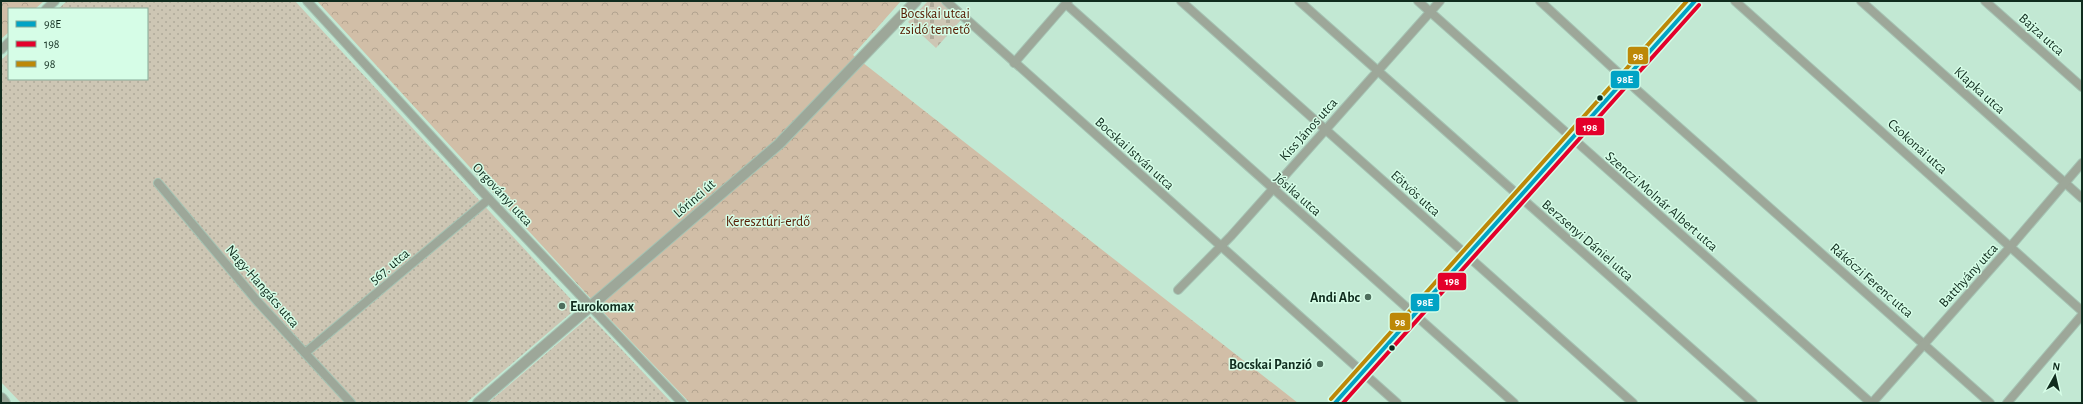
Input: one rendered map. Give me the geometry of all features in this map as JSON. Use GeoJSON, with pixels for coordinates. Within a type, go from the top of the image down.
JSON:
{"type":"FeatureCollection","features":[{"type":"Feature","properties":{"kind":"main road"},"geometry":{"type":"LineString","coordinates":[[1,399],[4,403]]}},
{"type":"Feature","properties":{"kind":"street","name":"Orgoványi utca"},"geometry":{"type":"LineString","coordinates":[[307,1],[489,198],[682,403]]}},
{"type":"Feature","properties":{"kind":"street","name":"Lőrinci út"},"geometry":{"type":"LineString","coordinates":[[478,403],[779,144],[916,1]]}},
{"type":"Feature","properties":{"kind":"street","name":"Bocskai István utca"},"geometry":{"type":"LineString","coordinates":[[946,1],[1397,403]]}},
{"type":"Feature","properties":{"kind":"street","name":"Eötvös utca"},"geometry":{"type":"LineString","coordinates":[[1181,1],[1633,403]]}},
{"type":"Feature","properties":{"kind":"street","name":"Berzsenyi Dániel utca"},"geometry":{"type":"LineString","coordinates":[[1299,1],[1753,403]]}},
{"type":"Feature","properties":{"kind":"street","name":"Szenczi Molnár Albert utca"},"geometry":{"type":"LineString","coordinates":[[1418,1],[1872,403]]}},
{"type":"Feature","properties":{"kind":"street","name":"Kiss János utca"},"geometry":{"type":"LineString","coordinates":[[1178,290],[1231,236],[1325,128],[1440,1]]}},
{"type":"Feature","properties":{"kind":"street","name":"Rákóczi Ferenc utca"},"geometry":{"type":"LineString","coordinates":[[1540,1],[1625,79],[1990,403]]}},
{"type":"Feature","properties":{"kind":"street"},"geometry":{"type":"LineString","coordinates":[[1335,403],[1695,1]]}},
{"type":"Feature","properties":{"kind":"street","name":"Csokonai utca"},"geometry":{"type":"LineString","coordinates":[[1735,1],[2012,246],[2082,311]]}},
{"type":"Feature","properties":{"kind":"street","name":"Klapka utca"},"geometry":{"type":"LineString","coordinates":[[1861,1],[2082,198]]}},
{"type":"Feature","properties":{"kind":"street","name":"Bajza utca"},"geometry":{"type":"LineString","coordinates":[[1985,1],[2082,87]]}},
{"type":"Feature","properties":{"kind":"street"},"geometry":{"type":"LineString","coordinates":[[1014,63],[1067,2]]}},
{"type":"Feature","properties":{"kind":"street","name":"Jósika utca"},"geometry":{"type":"LineString","coordinates":[[1067,2],[1272,189],[1514,403]]}},
{"type":"Feature","properties":{"kind":"street","name":"Batthyány utca"},"geometry":{"type":"LineString","coordinates":[[1872,403],[2012,246],[2082,163]]}},
{"type":"Feature","properties":{"kind":"street","name":"Nagy-Hangács utca"},"geometry":{"type":"LineString","coordinates":[[158,183],[257,301],[351,403]]}},
{"type":"Feature","properties":{"kind":"street","name":"567. utca"},"geometry":{"type":"LineString","coordinates":[[305,353],[489,198]]}},
{"type":"Feature","properties":{"kind":"street"},"geometry":{"type":"LineString","coordinates":[[2007,403],[2082,315]]}},
{"type":"Feature","properties":{"kind":"green space"},"geometry":{"type":"Polygon","coordinates":[[[1,1],[44,1],[36,8],[8,8],[8,33],[1,39],[1,1]]]}},
{"type":"Feature","properties":{"kind":"green space"},"geometry":{"type":"Polygon","coordinates":[[[67,1],[295,1],[578,307],[466,403],[21,403],[1,382],[1,60],[8,54],[8,80],[148,80],[148,8],[59,8],[67,1]]]}},
{"type":"Feature","properties":{"kind":"green space","name":"Keresztúri-erdő"},"geometry":{"type":"Polygon","coordinates":[[[317,1],[901,1],[853,55],[1298,403],[690,403],[606,315],[317,1]]]}},
{"type":"Feature","properties":{"kind":"green space","name":"Bocskai utcai zsidó temető"},"geometry":{"type":"Polygon","coordinates":[[[928,1],[940,1],[961,20],[936,48],[908,22],[928,1]]]}},
{"type":"Feature","properties":{"kind":"green space"},"geometry":{"type":"Polygon","coordinates":[[[590,316],[672,403],[488,403],[590,316]]]}},
{"type":"Feature","properties":{"kind":"transit line","name":"98"},"geometry":{"type":"LineString","coordinates":[[1331,399],[1687,1]]}},
{"type":"Feature","properties":{"kind":"transit line","name":"98E"},"geometry":{"type":"LineString","coordinates":[[1335,403],[1695,1]]}},
{"type":"Feature","properties":{"kind":"transit line","name":"198"},"geometry":{"type":"LineString","coordinates":[[1343,403],[1699,5]]}},
{"type":"Feature","properties":{"kind":"place","name":"Andi Abc"},"geometry":{"type":"Point","coordinates":[1368,297]}},
{"type":"Feature","properties":{"kind":"place","name":"Eurokomax"},"geometry":{"type":"Point","coordinates":[562,306]}},
{"type":"Feature","properties":{"kind":"place","name":"Bocskai Panzió"},"geometry":{"type":"Point","coordinates":[1320,364]}}]}
